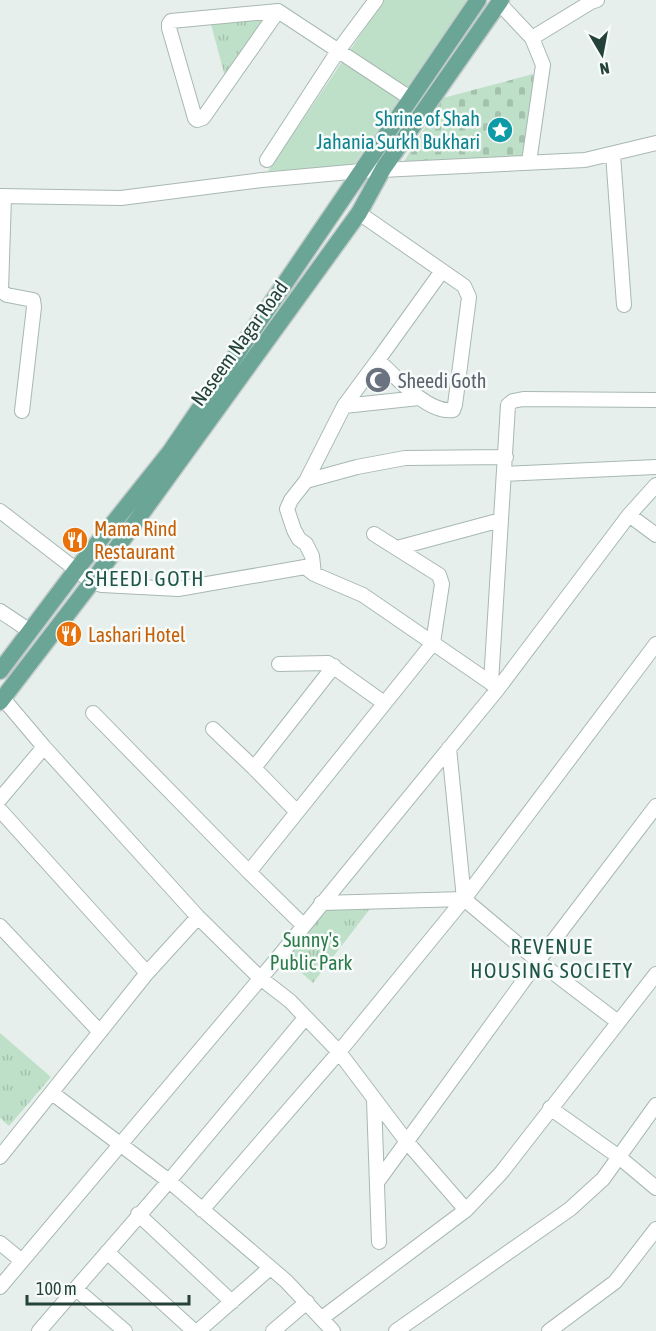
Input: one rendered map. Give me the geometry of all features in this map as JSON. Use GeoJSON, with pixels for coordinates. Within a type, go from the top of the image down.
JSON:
{"type":"FeatureCollection","features":[{"type":"Feature","properties":{"kind":"main road","name":"Naseem Nagar Road"},"geometry":{"type":"LineString","coordinates":[[0,671],[76,570],[170,452],[478,0]]}},
{"type":"Feature","properties":{"kind":"main road","name":"Naseem Nagar Road"},"geometry":{"type":"LineString","coordinates":[[1,698],[92,582],[358,213],[383,169],[500,2]]}},
{"type":"Feature","properties":{"kind":"street"},"geometry":{"type":"LineString","coordinates":[[267,160],[338,51],[376,0]]}},
{"type":"Feature","properties":{"kind":"street"},"geometry":{"type":"LineString","coordinates":[[532,38],[597,0]]}},
{"type":"Feature","properties":{"kind":"street"},"geometry":{"type":"LineString","coordinates":[[500,2],[532,38],[543,65],[529,162]]}},
{"type":"Feature","properties":{"kind":"street"},"geometry":{"type":"LineString","coordinates":[[278,11],[203,118],[197,120],[169,24],[171,21],[278,11],[410,98]]}},
{"type":"Feature","properties":{"kind":"street"},"geometry":{"type":"LineString","coordinates":[[22,411],[34,306],[33,300],[7,295],[1,291],[2,196],[121,198],[262,180],[383,169],[585,160],[656,143]]}},
{"type":"Feature","properties":{"kind":"street"},"geometry":{"type":"LineString","coordinates":[[613,154],[624,305]]}},
{"type":"Feature","properties":{"kind":"street"},"geometry":{"type":"LineString","coordinates":[[358,213],[464,286],[468,297],[453,410],[446,411],[419,398],[378,360]]}},
{"type":"Feature","properties":{"kind":"street"},"geometry":{"type":"LineString","coordinates":[[314,574],[312,556],[306,544],[299,539],[294,530],[287,509],[306,481],[344,406],[442,271]]}},
{"type":"Feature","properties":{"kind":"street"},"geometry":{"type":"LineString","coordinates":[[344,406],[419,398]]}},
{"type":"Feature","properties":{"kind":"street"},"geometry":{"type":"LineString","coordinates":[[494,687],[508,405],[513,401],[524,399],[656,400]]}},
{"type":"Feature","properties":{"kind":"street"},"geometry":{"type":"LineString","coordinates":[[306,481],[357,466],[405,458],[506,457]]}},
{"type":"Feature","properties":{"kind":"street"},"geometry":{"type":"LineString","coordinates":[[505,474],[656,467]]}},
{"type":"Feature","properties":{"kind":"street"},"geometry":{"type":"LineString","coordinates":[[0,1287],[449,748],[494,687],[656,484]]}},
{"type":"Feature","properties":{"kind":"street"},"geometry":{"type":"LineString","coordinates":[[0,511],[92,582],[117,587],[178,589],[305,567],[314,574],[363,596],[494,687]]}},
{"type":"Feature","properties":{"kind":"street"},"geometry":{"type":"LineString","coordinates":[[629,515],[656,535]]}},
{"type":"Feature","properties":{"kind":"street"},"geometry":{"type":"LineString","coordinates":[[397,548],[501,520]]}},
{"type":"Feature","properties":{"kind":"street"},"geometry":{"type":"LineString","coordinates":[[249,872],[433,643],[442,584],[439,575],[374,534]]}},
{"type":"Feature","properties":{"kind":"street"},"geometry":{"type":"LineString","coordinates":[[0,612],[30,631]]}},
{"type":"Feature","properties":{"kind":"street"},"geometry":{"type":"LineString","coordinates":[[202,1210],[339,1052],[464,899],[656,644]]}},
{"type":"Feature","properties":{"kind":"street"},"geometry":{"type":"LineString","coordinates":[[279,664],[328,663],[384,704]]}},
{"type":"Feature","properties":{"kind":"street"},"geometry":{"type":"LineString","coordinates":[[254,768],[334,666]]}},
{"type":"Feature","properties":{"kind":"street"},"geometry":{"type":"LineString","coordinates":[[1,698],[198,917],[259,977],[290,1001],[339,1052],[407,1142],[466,1210]]}},
{"type":"Feature","properties":{"kind":"street"},"geometry":{"type":"LineString","coordinates":[[93,713],[303,925]]}},
{"type":"Feature","properties":{"kind":"street"},"geometry":{"type":"LineString","coordinates":[[213,729],[297,812]]}},
{"type":"Feature","properties":{"kind":"street"},"geometry":{"type":"LineString","coordinates":[[0,799],[44,747]]}},
{"type":"Feature","properties":{"kind":"street"},"geometry":{"type":"LineString","coordinates":[[449,748],[464,899]]}},
{"type":"Feature","properties":{"kind":"street"},"geometry":{"type":"LineString","coordinates":[[378,1182],[538,961],[656,806]]}},
{"type":"Feature","properties":{"kind":"street"},"geometry":{"type":"LineString","coordinates":[[0,810],[147,974]]}},
{"type":"Feature","properties":{"kind":"street"},"geometry":{"type":"LineString","coordinates":[[321,903],[464,899],[538,961],[618,1022]]}},
{"type":"Feature","properties":{"kind":"street"},"geometry":{"type":"LineString","coordinates":[[3,1148],[52,1093],[147,974],[198,917]]}},
{"type":"Feature","properties":{"kind":"street"},"geometry":{"type":"LineString","coordinates":[[2,931],[100,1032]]}},
{"type":"Feature","properties":{"kind":"street"},"geometry":{"type":"LineString","coordinates":[[322,1318],[466,1210],[501,1173],[656,974]]}},
{"type":"Feature","properties":{"kind":"street"},"geometry":{"type":"LineString","coordinates":[[46,1329],[75,1289],[305,1018]]}},
{"type":"Feature","properties":{"kind":"street"},"geometry":{"type":"LineString","coordinates":[[52,1093],[169,1181],[286,1281],[333,1331]]}},
{"type":"Feature","properties":{"kind":"street"},"geometry":{"type":"LineString","coordinates":[[374,1100],[379,1242]]}},
{"type":"Feature","properties":{"kind":"street"},"geometry":{"type":"LineString","coordinates":[[396,1331],[570,1209],[603,1179],[656,1105]]}},
{"type":"Feature","properties":{"kind":"street"},"geometry":{"type":"LineString","coordinates":[[550,1108],[619,1157],[656,1188]]}},
{"type":"Feature","properties":{"kind":"street"},"geometry":{"type":"LineString","coordinates":[[138,1214],[232,1302]]}},
{"type":"Feature","properties":{"kind":"street"},"geometry":{"type":"LineString","coordinates":[[549,1331],[615,1282],[656,1229]]}},
{"type":"Feature","properties":{"kind":"street"},"geometry":{"type":"LineString","coordinates":[[0,1243],[21,1261]]}},
{"type":"Feature","properties":{"kind":"street"},"geometry":{"type":"LineString","coordinates":[[107,1252],[196,1331],[270,1268]]}},
{"type":"Feature","properties":{"kind":"street"},"geometry":{"type":"LineString","coordinates":[[75,1289],[125,1331]]}},
{"type":"Feature","properties":{"kind":"street"},"geometry":{"type":"LineString","coordinates":[[273,1331],[307,1302]]}},
{"type":"Feature","properties":{"kind":"green space"},"geometry":{"type":"Polygon","coordinates":[[[384,0],[467,0],[353,166],[268,171],[384,0]]]}},
{"type":"Feature","properties":{"kind":"green space"},"geometry":{"type":"Polygon","coordinates":[[[278,11],[227,84],[209,17],[278,11]]]}},
{"type":"Feature","properties":{"kind":"green space"},"geometry":{"type":"Polygon","coordinates":[[[533,74],[530,162],[400,168],[443,98],[533,74]]]}},
{"type":"Feature","properties":{"kind":"green space","name":"Sunny's Public Park"},"geometry":{"type":"Polygon","coordinates":[[[376,901],[313,983],[280,954],[321,903],[376,901]]]}},
{"type":"Feature","properties":{"kind":"green space"},"geometry":{"type":"Polygon","coordinates":[[[0,1033],[51,1077],[9,1126],[0,1118],[0,1033]]]}},
{"type":"Feature","properties":{"kind":"place","name":"Shrine of Shah Jahania Surkh Bukhari"},"geometry":{"type":"Point","coordinates":[500,130]}},
{"type":"Feature","properties":{"kind":"place","name":"Sheedi Goth"},"geometry":{"type":"Point","coordinates":[378,380]}},
{"type":"Feature","properties":{"kind":"place","name":"Mama Rind Restaurant"},"geometry":{"type":"Point","coordinates":[75,540]}},
{"type":"Feature","properties":{"kind":"place","name":"Lashari Hotel"},"geometry":{"type":"Point","coordinates":[69,634]}},
{"type":"Feature","properties":{"kind":"district","name":"SHEEDI GOTH"},"geometry":{"type":"Point","coordinates":[145,578]}},
{"type":"Feature","properties":{"kind":"district","name":"REVENUE HOUSING SOCIETY"},"geometry":{"type":"Point","coordinates":[552,958]}}]}
